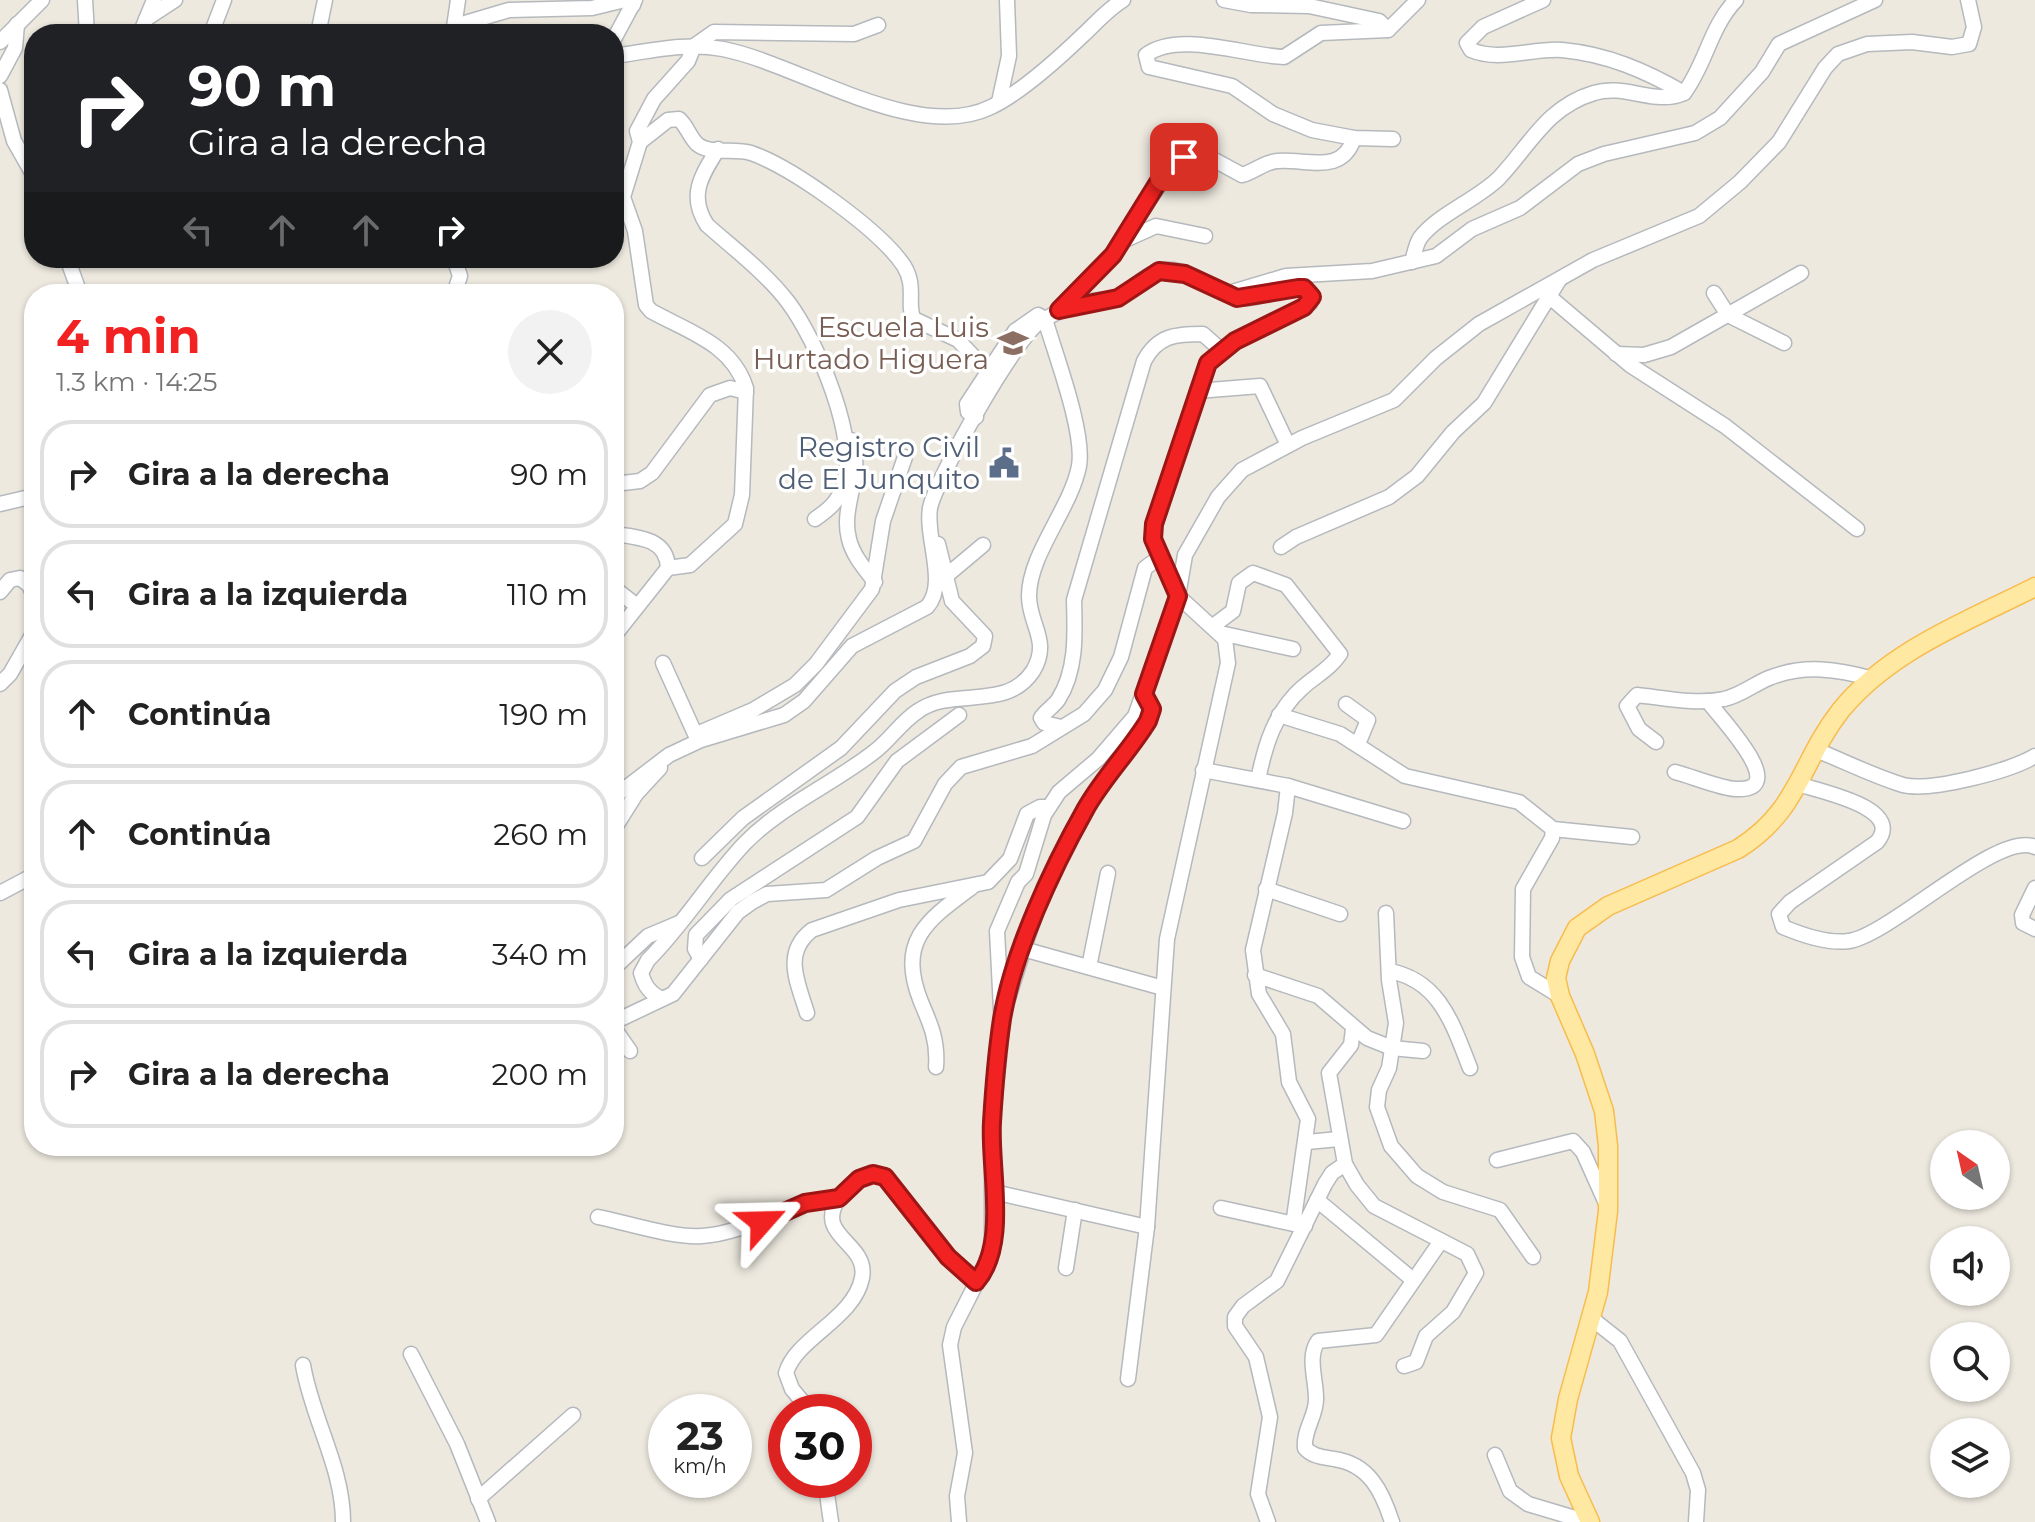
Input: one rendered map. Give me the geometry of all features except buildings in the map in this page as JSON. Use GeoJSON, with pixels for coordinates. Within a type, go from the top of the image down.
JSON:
{"type":"FeatureCollection","features":[{"type":"Feature","properties":{"kind":"main road"},"geometry":{"type":"LineString","coordinates":[[1589,1522],[1566,1467],[1561,1438],[1568,1399],[1598,1292],[1608,1211],[1604,1111],[1560,996],[1556,978],[1560,961],[1577,928],[1608,906],[1738,849],[1776,820],[1840,711],[1873,679],[1915,647],[2035,587]]}},
{"type":"Feature","properties":{"kind":"street"},"geometry":{"type":"LineString","coordinates":[[0,42],[42,0]]}},
{"type":"Feature","properties":{"kind":"street"},"geometry":{"type":"LineString","coordinates":[[85,0],[86,24]]}},
{"type":"Feature","properties":{"kind":"street"},"geometry":{"type":"LineString","coordinates":[[144,24],[154,0]]}},
{"type":"Feature","properties":{"kind":"street"},"geometry":{"type":"LineString","coordinates":[[146,19],[175,0]]}},
{"type":"Feature","properties":{"kind":"street"},"geometry":{"type":"LineString","coordinates":[[320,24],[325,0]]}},
{"type":"Feature","properties":{"kind":"street"},"geometry":{"type":"LineString","coordinates":[[455,24],[458,0]]}},
{"type":"Feature","properties":{"kind":"street"},"geometry":{"type":"LineString","coordinates":[[470,24],[509,10],[592,8],[625,0],[634,2],[622,24]]}},
{"type":"Feature","properties":{"kind":"street"},"geometry":{"type":"LineString","coordinates":[[999,102],[1009,56],[1007,0]]}},
{"type":"Feature","properties":{"kind":"street"},"geometry":{"type":"LineString","coordinates":[[624,54],[660,47],[723,49],[831,84],[877,107],[968,115],[999,102],[1067,51],[1123,0]]}},
{"type":"Feature","properties":{"kind":"street"},"geometry":{"type":"LineString","coordinates":[[1224,0],[1251,5],[1292,3],[1309,6],[1379,21],[1388,30]]}},
{"type":"Feature","properties":{"kind":"street"},"geometry":{"type":"LineString","coordinates":[[1393,139],[1354,138],[1293,123],[1232,86],[1149,67],[1146,55],[1172,45],[1249,50],[1284,57],[1321,33],[1388,30],[1418,0]]}},
{"type":"Feature","properties":{"kind":"street"},"geometry":{"type":"LineString","coordinates":[[1543,0],[1483,27],[1467,43],[1471,50],[1483,56],[1561,50],[1616,59],[1684,93]]}},
{"type":"Feature","properties":{"kind":"street"},"geometry":{"type":"LineString","coordinates":[[1412,262],[1420,238],[1498,179],[1536,130],[1554,113],[1594,92],[1616,89],[1661,98],[1684,93],[1697,76],[1706,43],[1736,0]]}},
{"type":"Feature","properties":{"kind":"street"},"geometry":{"type":"LineString","coordinates":[[1228,293],[1286,276],[1372,271],[1436,256],[1472,229],[1520,208],[1578,164],[1604,154],[1695,133],[1720,118],[1762,72],[1779,44],[1875,0]]}},
{"type":"Feature","properties":{"kind":"street"},"geometry":{"type":"LineString","coordinates":[[1281,547],[1296,537],[1389,497],[1417,476],[1453,432],[1484,403],[1546,294],[1559,280],[1593,260],[1699,216],[1719,201],[1779,142],[1825,68],[1838,54],[1867,44],[1912,42],[1952,47],[1969,44],[1974,27],[1963,1]]}},
{"type":"Feature","properties":{"kind":"street"},"geometry":{"type":"LineString","coordinates":[[214,24],[220,4]]}},
{"type":"Feature","properties":{"kind":"street"},"geometry":{"type":"LineString","coordinates":[[0,75],[15,48],[17,24]]}},
{"type":"Feature","properties":{"kind":"street"},"geometry":{"type":"LineString","coordinates":[[624,194],[640,142],[637,131],[654,99],[688,61],[694,46],[714,32],[854,34],[878,25]]}},
{"type":"Feature","properties":{"kind":"street"},"geometry":{"type":"LineString","coordinates":[[0,90],[14,141],[24,158]]}},
{"type":"Feature","properties":{"kind":"street"},"geometry":{"type":"LineString","coordinates":[[640,142],[668,120],[679,119],[696,143],[752,153],[812,187],[885,242],[912,282],[911,314],[914,319],[958,340],[988,372]]}},
{"type":"Feature","properties":{"kind":"street"},"geometry":{"type":"LineString","coordinates":[[624,813],[636,794],[675,753],[701,740],[784,715],[804,701],[852,646],[927,607],[934,599],[936,583],[928,531],[935,489],[1025,336],[1059,310],[1123,242],[1162,176],[1184,157],[1207,156],[1242,175],[1275,161],[1336,162],[1347,153],[1354,138]]}},
{"type":"Feature","properties":{"kind":"street"},"geometry":{"type":"LineString","coordinates":[[718,149],[703,172],[695,196],[697,210],[707,225],[788,301],[827,371],[844,435],[845,484],[835,504],[815,519]]}},
{"type":"Feature","properties":{"kind":"street"},"geometry":{"type":"LineString","coordinates":[[624,200],[635,231],[646,305],[651,311],[727,352],[741,373],[746,392],[742,495],[735,524],[690,565],[668,568],[624,623]]}},
{"type":"Feature","properties":{"kind":"street"},"geometry":{"type":"LineString","coordinates":[[1123,242],[1156,226],[1205,236]]}},
{"type":"Feature","properties":{"kind":"street"},"geometry":{"type":"LineString","coordinates":[[1059,310],[1118,298],[1159,271],[1185,274],[1228,293],[1254,298],[1276,290],[1304,288],[1312,297],[1304,307],[1221,350],[1208,363],[1157,509],[1153,539],[1160,557],[1178,596],[1225,639],[1228,663],[1167,939],[1147,1227],[1128,1379]]}},
{"type":"Feature","properties":{"kind":"street"},"geometry":{"type":"LineString","coordinates":[[1616,354],[1659,352],[1801,273]]}},
{"type":"Feature","properties":{"kind":"street"},"geometry":{"type":"LineString","coordinates":[[1714,293],[1728,315],[1784,343]]}},
{"type":"Feature","properties":{"kind":"street"},"geometry":{"type":"LineString","coordinates":[[1546,294],[1616,354],[1725,426],[1857,529]]}},
{"type":"Feature","properties":{"kind":"street"},"geometry":{"type":"LineString","coordinates":[[1002,1020],[995,950],[997,931],[1018,882],[1026,874],[1049,807],[1059,792],[1119,737],[1135,716],[1178,596],[1185,555],[1218,497],[1242,470],[1288,445],[1394,400],[1436,358],[1479,324],[1546,294]]}},
{"type":"Feature","properties":{"kind":"street"},"geometry":{"type":"LineString","coordinates":[[662,999],[651,994],[641,973],[648,960],[737,852],[778,818],[875,751],[915,713],[933,701],[996,696],[1018,688],[1033,670],[1042,649],[1040,632],[1032,614],[1031,581],[1079,466],[1078,437],[1045,319],[1038,315],[1015,331],[967,404],[968,412],[976,417]]}},
{"type":"Feature","properties":{"kind":"street"},"geometry":{"type":"LineString","coordinates":[[1061,727],[1044,723],[1041,718],[1057,701],[1069,676],[1076,636],[1074,600],[1144,361],[1161,340],[1174,334],[1203,334],[1221,350]]}},
{"type":"Feature","properties":{"kind":"street"},"geometry":{"type":"LineString","coordinates":[[1197,391],[1260,386],[1288,445]]}},
{"type":"Feature","properties":{"kind":"street"},"geometry":{"type":"LineString","coordinates":[[624,483],[640,481],[652,473],[710,395],[730,388],[746,392]]}},
{"type":"Feature","properties":{"kind":"street"},"geometry":{"type":"LineString","coordinates":[[844,435],[852,442],[856,463],[848,538],[858,560],[875,582]]}},
{"type":"Feature","properties":{"kind":"street"},"geometry":{"type":"LineString","coordinates":[[624,790],[696,736],[753,710],[795,685],[816,664],[875,582],[883,521],[905,457]]}},
{"type":"Feature","properties":{"kind":"street"},"geometry":{"type":"LineString","coordinates":[[0,504],[24,498]]}},
{"type":"Feature","properties":{"kind":"street"},"geometry":{"type":"LineString","coordinates":[[702,858],[750,814],[841,748],[895,691],[916,677],[970,656],[983,646],[985,636],[977,624],[952,601],[930,508]]}},
{"type":"Feature","properties":{"kind":"street"},"geometry":{"type":"LineString","coordinates":[[624,535],[644,538],[656,544],[664,551],[668,568]]}},
{"type":"Feature","properties":{"kind":"street"},"geometry":{"type":"LineString","coordinates":[[946,576],[983,545]]}},
{"type":"Feature","properties":{"kind":"street"},"geometry":{"type":"LineString","coordinates":[[624,1020],[673,994],[738,912],[759,898],[767,894],[826,890],[877,858],[914,841],[945,784],[961,767],[1032,746],[1084,714],[1105,690],[1121,657],[1139,581],[1145,568],[1160,557]]}},
{"type":"Feature","properties":{"kind":"street"},"geometry":{"type":"LineString","coordinates":[[1217,629],[1233,611],[1239,583],[1253,573],[1286,585],[1340,654],[1331,668],[1302,688],[1279,715],[1258,780]]}},
{"type":"Feature","properties":{"kind":"street"},"geometry":{"type":"LineString","coordinates":[[0,592],[10,580],[20,578],[24,581]]}},
{"type":"Feature","properties":{"kind":"street"},"geometry":{"type":"LineString","coordinates":[[624,596],[637,606]]}},
{"type":"Feature","properties":{"kind":"street"},"geometry":{"type":"LineString","coordinates":[[1217,629],[1293,649]]}},
{"type":"Feature","properties":{"kind":"street"},"geometry":{"type":"LineString","coordinates":[[0,684],[10,674],[24,650]]}},
{"type":"Feature","properties":{"kind":"street"},"geometry":{"type":"LineString","coordinates":[[663,663],[696,736]]}},
{"type":"Feature","properties":{"kind":"street"},"geometry":{"type":"LineString","coordinates":[[1656,742],[1630,716],[1627,706],[1630,699],[1637,695],[1708,701],[1726,699],[1769,677],[1816,668],[1837,669],[1873,679]]}},
{"type":"Feature","properties":{"kind":"street"},"geometry":{"type":"LineString","coordinates":[[959,1522],[957,1496],[965,1453],[950,1345],[954,1327],[976,1282],[985,1272],[992,1252],[992,1125],[1002,1020],[1023,949],[1050,880],[1087,807],[1148,721],[1152,709],[1144,694]]}},
{"type":"Feature","properties":{"kind":"street"},"geometry":{"type":"LineString","coordinates":[[1675,772],[1735,790],[1749,787],[1756,780],[1758,771],[1753,757],[1708,701]]}},
{"type":"Feature","properties":{"kind":"street"},"geometry":{"type":"LineString","coordinates":[[1346,704],[1368,720],[1358,744]]}},
{"type":"Feature","properties":{"kind":"street"},"geometry":{"type":"LineString","coordinates":[[701,959],[695,949],[696,935],[731,899],[857,817],[897,761],[959,715]]}},
{"type":"Feature","properties":{"kind":"street"},"geometry":{"type":"LineString","coordinates":[[1279,715],[1340,734],[1405,776],[1519,802],[1553,829],[1632,837]]}},
{"type":"Feature","properties":{"kind":"street"},"geometry":{"type":"LineString","coordinates":[[1816,750],[1904,785],[1923,787],[2013,767],[2035,756]]}},
{"type":"Feature","properties":{"kind":"street"},"geometry":{"type":"LineString","coordinates":[[1203,770],[1288,786],[1403,821]]}},
{"type":"Feature","properties":{"kind":"street"},"geometry":{"type":"LineString","coordinates":[[1798,784],[1864,807],[1877,813],[1884,822],[1884,833],[1877,842],[1790,902],[1779,914],[1783,927],[1801,934],[1852,941],[1983,863],[2022,844],[2035,847]]}},
{"type":"Feature","properties":{"kind":"street"},"geometry":{"type":"LineString","coordinates":[[1288,786],[1285,813],[1253,950],[1259,994],[1283,1034],[1289,1082],[1308,1119],[1294,1218],[1305,1226]]}},
{"type":"Feature","properties":{"kind":"street"},"geometry":{"type":"LineString","coordinates":[[936,1067],[938,1048],[917,989],[912,949],[920,932],[939,912],[973,887],[1000,873],[1010,859],[1027,814],[1040,807],[1049,807]]}},
{"type":"Feature","properties":{"kind":"street"},"geometry":{"type":"LineString","coordinates":[[737,852],[750,814]]}},
{"type":"Feature","properties":{"kind":"street"},"geometry":{"type":"LineString","coordinates":[[1553,829],[1547,847],[1523,889],[1522,957],[1529,977],[1560,996]]}},
{"type":"Feature","properties":{"kind":"street"},"geometry":{"type":"LineString","coordinates":[[1089,967],[1108,873]]}},
{"type":"Feature","properties":{"kind":"street"},"geometry":{"type":"LineString","coordinates":[[0,893],[24,880]]}},
{"type":"Feature","properties":{"kind":"street"},"geometry":{"type":"LineString","coordinates":[[807,1013],[792,966],[802,938],[812,930],[927,892],[973,887]]}},
{"type":"Feature","properties":{"kind":"street"},"geometry":{"type":"LineString","coordinates":[[2035,888],[2022,915],[2023,923],[2035,929]]}},
{"type":"Feature","properties":{"kind":"street"},"geometry":{"type":"LineString","coordinates":[[1266,889],[1340,914]]}},
{"type":"Feature","properties":{"kind":"street"},"geometry":{"type":"LineString","coordinates":[[1386,913],[1396,1023],[1377,1107],[1398,1157],[1417,1176],[1443,1192],[1500,1210],[1533,1257]]}},
{"type":"Feature","properties":{"kind":"street"},"geometry":{"type":"LineString","coordinates":[[624,959],[648,936],[680,923]]}},
{"type":"Feature","properties":{"kind":"street"},"geometry":{"type":"LineString","coordinates":[[1023,949],[1163,988]]}},
{"type":"Feature","properties":{"kind":"street"},"geometry":{"type":"LineString","coordinates":[[1389,971],[1405,974],[1432,990],[1450,1017],[1470,1068]]}},
{"type":"Feature","properties":{"kind":"street"},"geometry":{"type":"LineString","coordinates":[[1255,975],[1318,996],[1353,1029],[1392,1048],[1423,1051]]}},
{"type":"Feature","properties":{"kind":"street"},"geometry":{"type":"LineString","coordinates":[[1353,1029],[1351,1045],[1329,1073],[1345,1164],[1374,1206],[1467,1254],[1476,1273],[1453,1312],[1426,1336],[1416,1362],[1404,1366]]}},
{"type":"Feature","properties":{"kind":"street"},"geometry":{"type":"LineString","coordinates":[[624,1041],[630,1051]]}},
{"type":"Feature","properties":{"kind":"street"},"geometry":{"type":"LineString","coordinates":[[1307,1142],[1339,1139]]}},
{"type":"Feature","properties":{"kind":"street"},"geometry":{"type":"LineString","coordinates":[[1497,1160],[1573,1141],[1589,1164],[1608,1211]]}},
{"type":"Feature","properties":{"kind":"street"},"geometry":{"type":"LineString","coordinates":[[1268,1522],[1258,1494],[1270,1417],[1256,1357],[1235,1326],[1235,1317],[1243,1306],[1277,1281],[1332,1173],[1345,1164]]}},
{"type":"Feature","properties":{"kind":"street"},"geometry":{"type":"LineString","coordinates":[[798,1394],[787,1380],[788,1366],[844,1310],[863,1274],[858,1257],[832,1223],[832,1209],[859,1179],[873,1174],[885,1177],[948,1257],[976,1282]]}},
{"type":"Feature","properties":{"kind":"street"},"geometry":{"type":"LineString","coordinates":[[994,1192],[1147,1227]]}},
{"type":"Feature","properties":{"kind":"street"},"geometry":{"type":"LineString","coordinates":[[598,1217],[700,1237],[762,1222],[805,1203],[839,1198]]}},
{"type":"Feature","properties":{"kind":"street"},"geometry":{"type":"LineString","coordinates":[[1317,1200],[1412,1279]]}},
{"type":"Feature","properties":{"kind":"street"},"geometry":{"type":"LineString","coordinates":[[1221,1208],[1305,1226]]}},
{"type":"Feature","properties":{"kind":"street"},"geometry":{"type":"LineString","coordinates":[[1066,1268],[1075,1210]]}},
{"type":"Feature","properties":{"kind":"street"},"geometry":{"type":"LineString","coordinates":[[1392,1522],[1377,1483],[1368,1473],[1346,1460],[1311,1455],[1305,1448],[1304,1438],[1317,1402],[1312,1349],[1318,1341],[1376,1335],[1441,1241]]}},
{"type":"Feature","properties":{"kind":"street"},"geometry":{"type":"LineString","coordinates":[[1591,1318],[1620,1341],[1693,1473],[1698,1490],[1696,1522]]}},
{"type":"Feature","properties":{"kind":"street"},"geometry":{"type":"LineString","coordinates":[[411,1354],[457,1444],[488,1522]]}},
{"type":"Feature","properties":{"kind":"street"},"geometry":{"type":"LineString","coordinates":[[303,1365],[307,1390],[342,1489],[343,1522]]}},
{"type":"Feature","properties":{"kind":"street"},"geometry":{"type":"LineString","coordinates":[[478,1499],[573,1415]]}},
{"type":"Feature","properties":{"kind":"street"},"geometry":{"type":"LineString","coordinates":[[1495,1455],[1510,1491],[1528,1504],[1589,1522]]}},
{"type":"Feature","properties":{"kind":"street"},"geometry":{"type":"LineString","coordinates":[[828,1498],[831,1522]]}},
{"type":"Feature","properties":{"kind":"place","name":"Escuela Luis Hurtado Higuera"},"geometry":{"type":"Point","coordinates":[1013,343]}},
{"type":"Feature","properties":{"kind":"place","name":"Registro Civil de El Junquito"},"geometry":{"type":"Point","coordinates":[1004,463]}},
{"type":"Feature","properties":{"kind":"route"},"geometry":{"type":"LineString","coordinates":[[762,1222],[805,1203],[839,1198],[859,1179],[873,1174],[885,1177],[948,1257],[976,1282],[989,1262],[993,1240],[992,1125],[1002,1020],[1029,927],[1050,880],[1087,807],[1125,758],[1152,709],[1144,694],[1178,596],[1153,539],[1157,509],[1208,363],[1235,341],[1304,307],[1312,297],[1304,288],[1298,288],[1276,290],[1254,298],[1237,298],[1173,270],[1159,271],[1134,284],[1118,298],[1059,310],[1113,255],[1128,236],[1162,176],[1184,157]]}}]}
